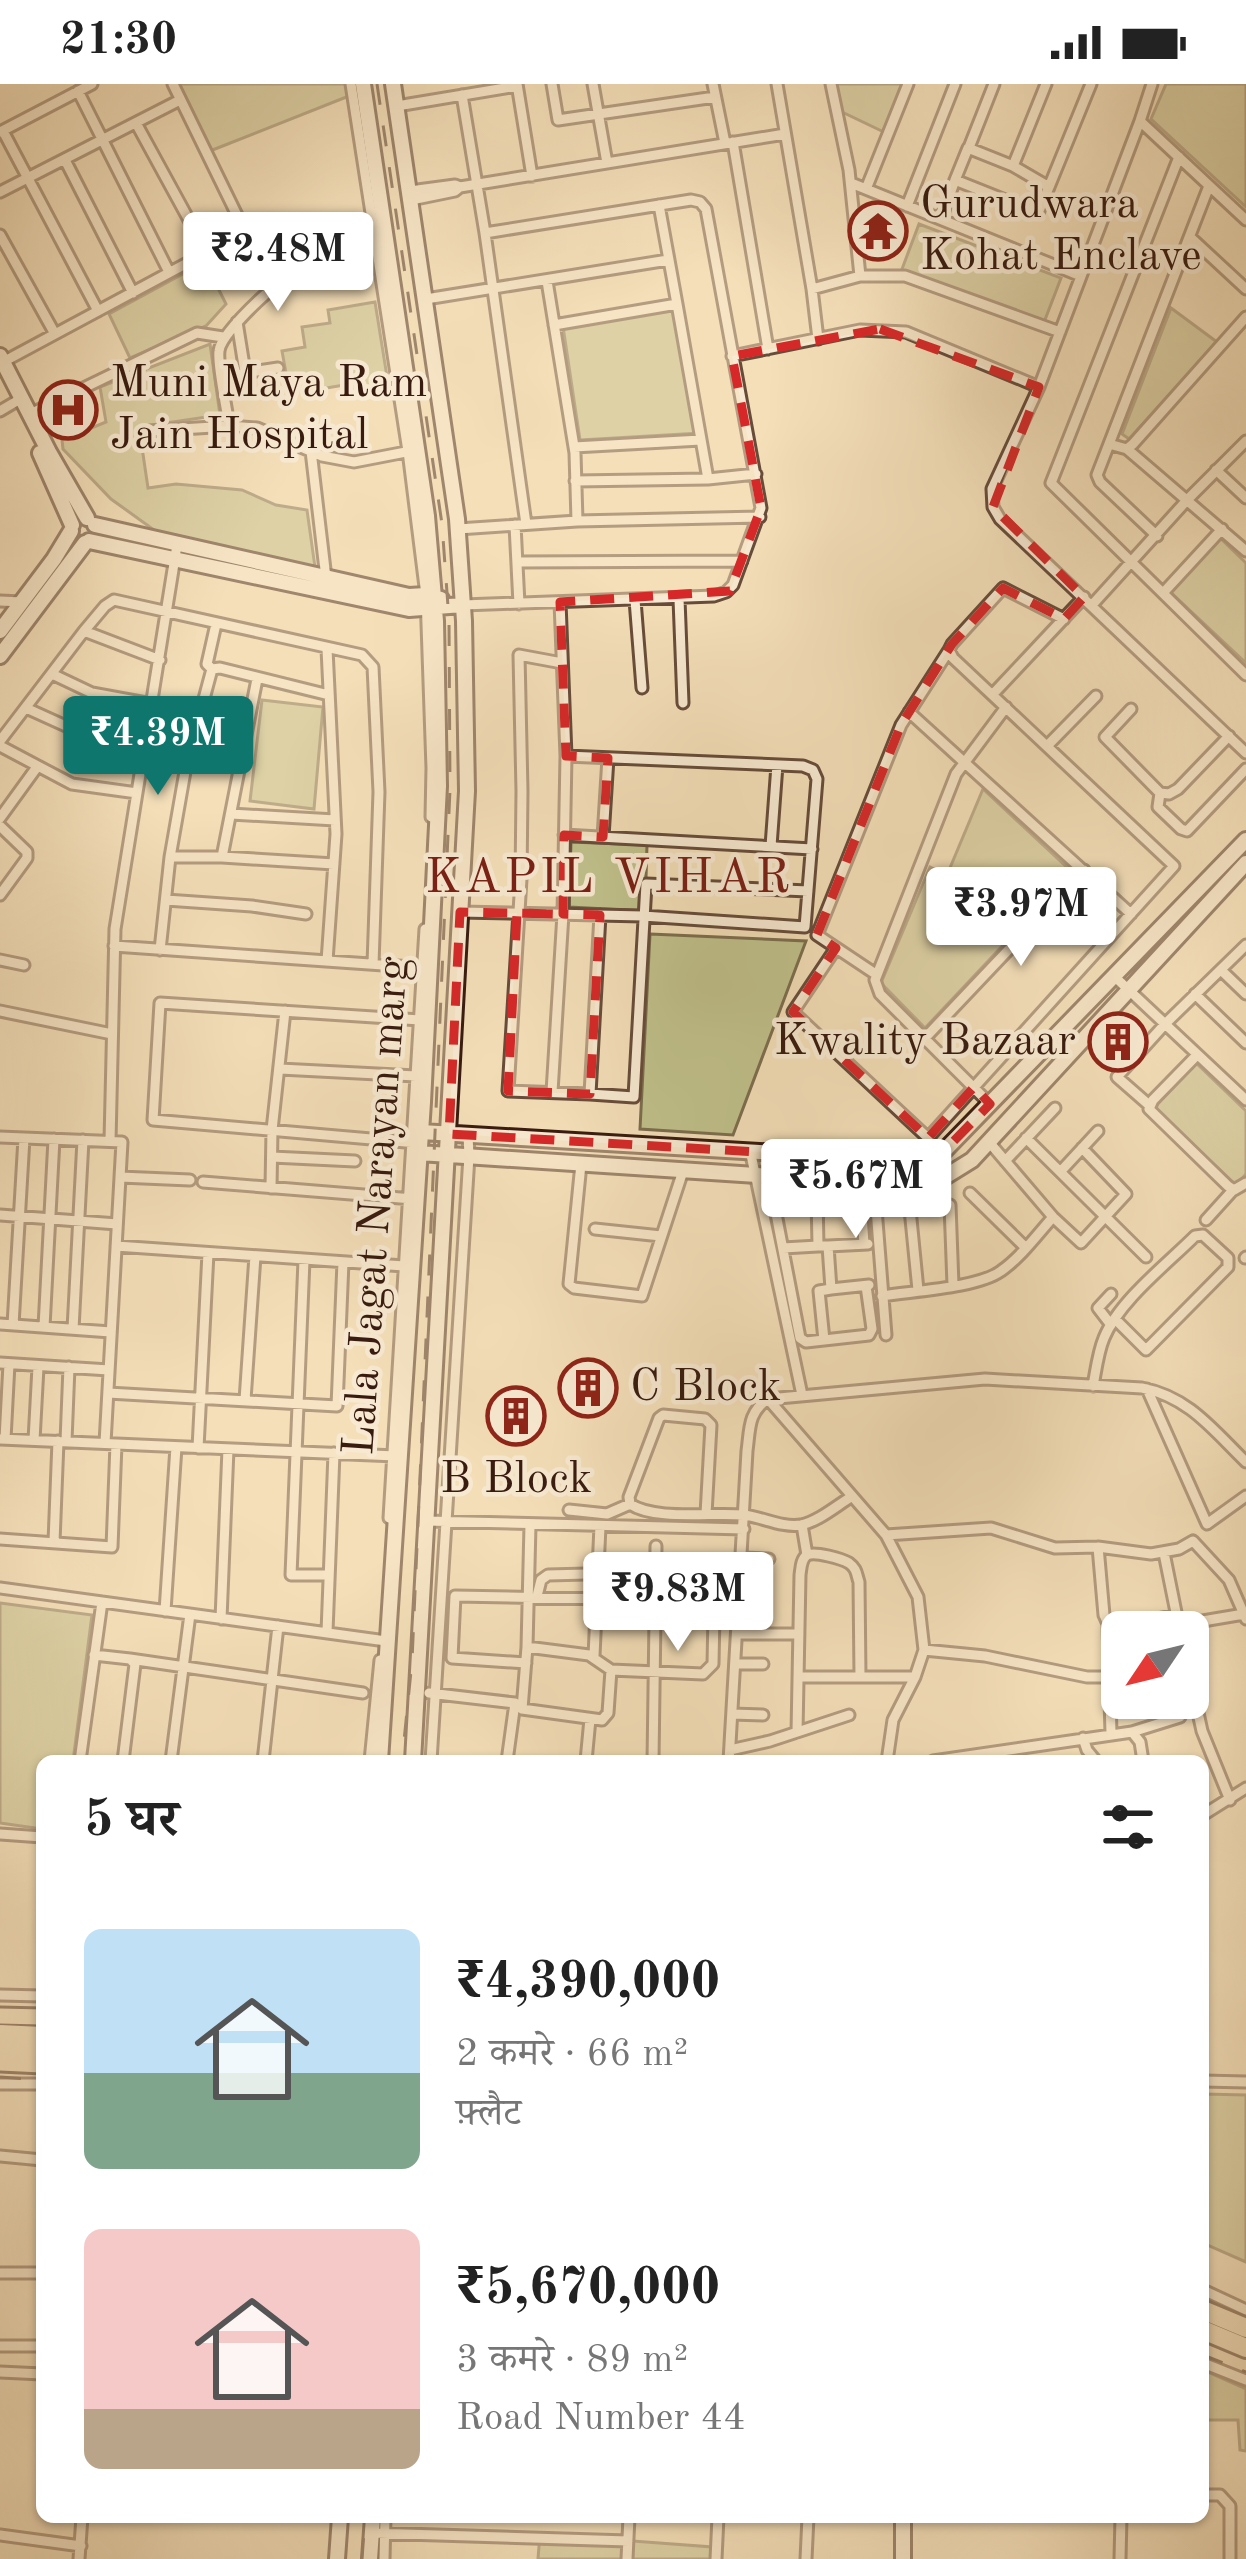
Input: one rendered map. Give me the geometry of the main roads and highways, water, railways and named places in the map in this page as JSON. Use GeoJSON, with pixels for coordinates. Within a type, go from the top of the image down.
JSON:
{"type":"FeatureCollection","features":[{"type":"Feature","properties":{"kind":"highway"},"geometry":{"type":"LineString","coordinates":[[0,2034],[36,2036]]}},
{"type":"Feature","properties":{"kind":"highway"},"geometry":{"type":"LineString","coordinates":[[0,2050],[36,2052]]}},
{"type":"Feature","properties":{"kind":"highway"},"geometry":{"type":"LineString","coordinates":[[1209,2313],[1246,2328]]}},
{"type":"Feature","properties":{"kind":"highway"},"geometry":{"type":"LineString","coordinates":[[1209,2333],[1246,2348]]}},
{"type":"Feature","properties":{"kind":"main road","name":"Lala Jagat Narayan marg"},"geometry":{"type":"LineString","coordinates":[[363,84],[430,602],[439,786],[380,1755]]}},
{"type":"Feature","properties":{"kind":"main road","name":"Lala Jagat Narayan marg"},"geometry":{"type":"LineString","coordinates":[[393,84],[458,529],[466,791],[413,1755]]}},
{"type":"Feature","properties":{"kind":"main road"},"geometry":{"type":"LineString","coordinates":[[1,365],[12,404],[42,456],[74,538],[463,605]]}},
{"type":"Feature","properties":{"kind":"main road"},"geometry":{"type":"LineString","coordinates":[[0,656],[95,536],[30,414],[12,404]]}},
{"type":"Feature","properties":{"kind":"main road"},"geometry":{"type":"LineString","coordinates":[[0,632],[80,518],[176,552],[409,609],[430,602]]}},
{"type":"Feature","properties":{"kind":"main road"},"geometry":{"type":"LineString","coordinates":[[418,1143],[449,1134],[897,1160],[934,1157],[1246,840]]}},
{"type":"Feature","properties":{"kind":"main road"},"geometry":{"type":"LineString","coordinates":[[418,1143],[448,1154],[756,1176],[908,1185],[943,1178],[972,1160],[1246,863]]}},
{"type":"Feature","properties":{"kind":"main road"},"geometry":{"type":"LineString","coordinates":[[0,2016],[36,2018]]}},
{"type":"Feature","properties":{"kind":"main road"},"geometry":{"type":"LineString","coordinates":[[0,2063],[36,2065]]}},
{"type":"Feature","properties":{"kind":"main road"},"geometry":{"type":"LineString","coordinates":[[338,2559],[340,2523]]}},
{"type":"Feature","properties":{"kind":"main road"},"geometry":{"type":"LineString","coordinates":[[903,2523],[903,2559]]}},
{"type":"Feature","properties":{"kind":"main road"},"geometry":{"type":"LineString","coordinates":[[370,2559],[376,2528]]}},
{"type":"Feature","properties":{"kind":"railway"},"geometry":{"type":"LineString","coordinates":[[377,84],[442,524],[449,620],[450,789],[412,1661],[403,1755]]}},
{"type":"Feature","properties":{"kind":"railway"},"geometry":{"type":"LineString","coordinates":[[0,2077],[36,2080]]}},
{"type":"Feature","properties":{"kind":"railway"},"geometry":{"type":"LineString","coordinates":[[1209,2357],[1246,2372]]}},
{"type":"Feature","properties":{"kind":"railway"},"geometry":{"type":"LineString","coordinates":[[362,2559],[365,2523]]}},
{"type":"Feature","properties":{"kind":"place","name":"Gurudwara Kohat Enclave"},"geometry":{"type":"Point","coordinates":[878,231]}},
{"type":"Feature","properties":{"kind":"place","name":"Muni Maya Ram Jain Hospital"},"geometry":{"type":"Point","coordinates":[68,410]}},
{"type":"Feature","properties":{"kind":"place","name":"Kwality Bazaar"},"geometry":{"type":"Point","coordinates":[1118,1042]}},
{"type":"Feature","properties":{"kind":"place","name":"C Block"},"geometry":{"type":"Point","coordinates":[588,1388]}},
{"type":"Feature","properties":{"kind":"place","name":"B Block"},"geometry":{"type":"Point","coordinates":[516,1416]}},
{"type":"Feature","properties":{"kind":"district","name":"KAPIL VIHAR"},"geometry":{"type":"Point","coordinates":[609,879]}}]}
